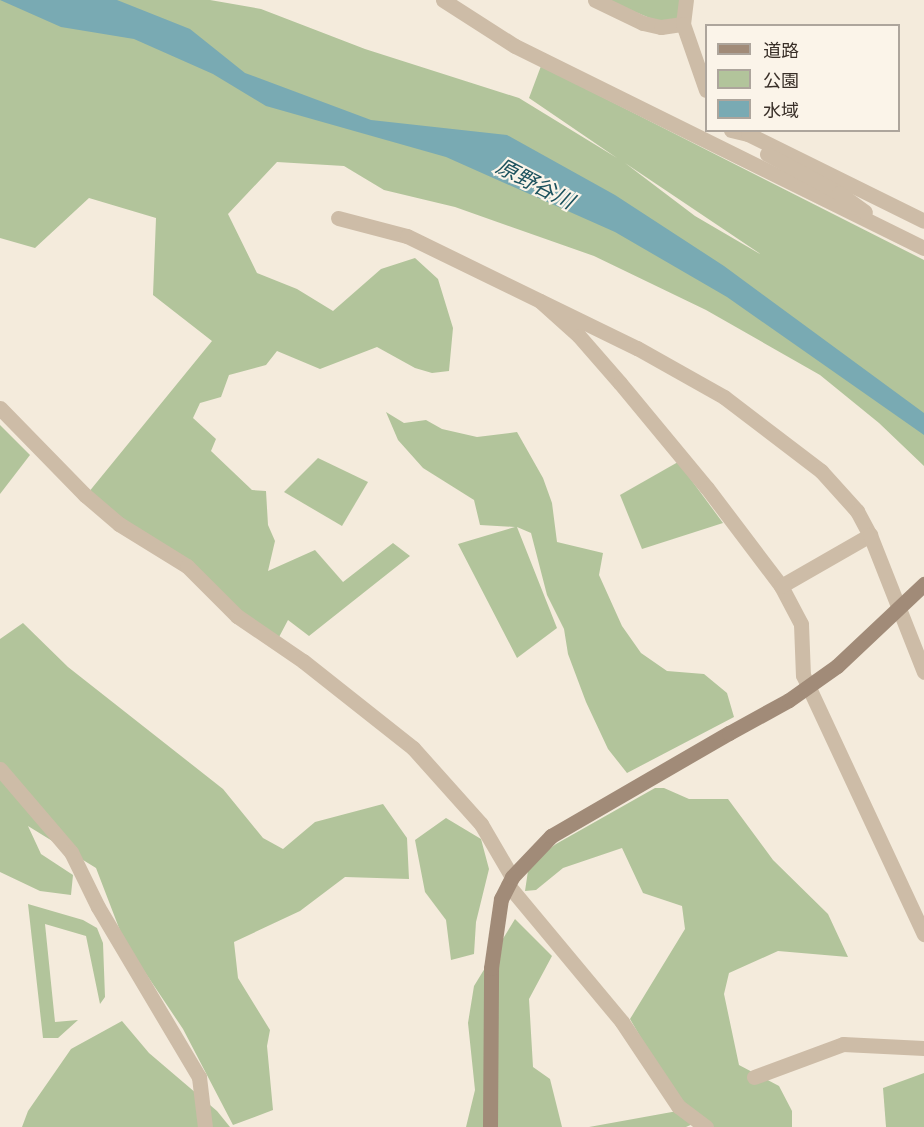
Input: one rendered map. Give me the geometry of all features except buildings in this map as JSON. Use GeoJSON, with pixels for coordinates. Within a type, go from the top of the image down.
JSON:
{"type":"FeatureCollection","features":[{"type":"Feature","properties":{"kind":"street"},"geometry":{"type":"LineString","coordinates":[[443,0],[515,46],[924,248]]}},
{"type":"Feature","properties":{"kind":"street"},"geometry":{"type":"LineString","coordinates":[[595,0],[643,23],[661,27],[683,24]]}},
{"type":"Feature","properties":{"kind":"street"},"geometry":{"type":"LineString","coordinates":[[686,0],[683,24],[705,87]]}},
{"type":"Feature","properties":{"kind":"street"},"geometry":{"type":"LineString","coordinates":[[733,132],[839,193],[895,234]]}},
{"type":"Feature","properties":{"kind":"street"},"geometry":{"type":"LineString","coordinates":[[739,132],[748,134],[924,221]]}},
{"type":"Feature","properties":{"kind":"street"},"geometry":{"type":"LineString","coordinates":[[338,219],[407,236],[637,348],[724,397],[820,471],[857,510],[870,534],[924,672]]}},
{"type":"Feature","properties":{"kind":"street"},"geometry":{"type":"LineString","coordinates":[[540,302],[579,336],[620,383],[707,488],[781,586],[801,624],[803,675],[924,934]]}},
{"type":"Feature","properties":{"kind":"street"},"geometry":{"type":"LineString","coordinates":[[0,408],[85,495],[119,524],[187,566],[237,616],[303,661],[413,748],[481,824],[510,881],[622,1022],[678,1106],[706,1127]]}},
{"type":"Feature","properties":{"kind":"street"},"geometry":{"type":"LineString","coordinates":[[781,586],[870,534]]}},
{"type":"Feature","properties":{"kind":"street"},"geometry":{"type":"LineString","coordinates":[[490,1127],[491,968],[494,932],[510,881],[551,836],[789,700],[837,666],[921,586]]}},
{"type":"Feature","properties":{"kind":"street"},"geometry":{"type":"LineString","coordinates":[[0,769],[71,852],[98,907],[199,1077],[205,1127]]}},
{"type":"Feature","properties":{"kind":"street"},"geometry":{"type":"LineString","coordinates":[[754,1077],[843,1044],[924,1048]]}},
{"type":"Feature","properties":{"kind":"green space"},"geometry":{"type":"Polygon","coordinates":[[[0,0],[210,0],[261,9],[365,49],[519,98],[617,158],[529,98],[541,66],[924,260],[924,466],[879,423],[820,375],[706,310],[594,256],[455,207],[384,190],[344,166],[277,162],[228,214],[257,273],[297,289],[333,311],[381,269],[415,258],[438,279],[453,328],[449,371],[432,373],[415,368],[377,347],[320,369],[277,351],[266,365],[229,375],[221,397],[200,403],[193,418],[216,439],[211,451],[252,490],[266,491],[268,525],[275,541],[268,571],[315,550],[343,582],[393,543],[410,556],[309,636],[288,620],[278,639],[88,493],[212,341],[153,295],[156,218],[89,198],[35,248],[0,238],[0,0]],[[625,163],[695,216],[760,254],[625,163]]]}},
{"type":"Feature","properties":{"kind":"green space"},"geometry":{"type":"Polygon","coordinates":[[[606,0],[682,0],[679,20],[662,23],[606,0]]]}},
{"type":"Feature","properties":{"kind":"green space"},"geometry":{"type":"Polygon","coordinates":[[[386,412],[404,423],[426,420],[442,429],[477,437],[517,432],[543,478],[552,503],[557,542],[603,553],[599,575],[622,626],[641,653],[667,671],[704,674],[727,693],[734,717],[627,773],[608,749],[586,702],[568,654],[564,629],[547,595],[531,533],[517,527],[557,628],[517,658],[458,544],[515,527],[480,525],[474,500],[423,468],[398,440],[386,412]]]}},
{"type":"Feature","properties":{"kind":"green space"},"geometry":{"type":"Polygon","coordinates":[[[0,425],[30,455],[0,494],[0,425]]]}},
{"type":"Feature","properties":{"kind":"green space"},"geometry":{"type":"Polygon","coordinates":[[[318,458],[368,482],[342,526],[284,492],[318,458]]]}},
{"type":"Feature","properties":{"kind":"green space"},"geometry":{"type":"Polygon","coordinates":[[[678,462],[723,523],[642,549],[620,495],[678,462]]]}},
{"type":"Feature","properties":{"kind":"green space"},"geometry":{"type":"Polygon","coordinates":[[[23,623],[68,667],[223,789],[263,838],[283,849],[315,822],[383,804],[407,838],[409,879],[345,877],[300,911],[234,942],[238,978],[270,1030],[267,1046],[273,1110],[233,1125],[183,1029],[124,941],[96,868],[28,826],[41,854],[73,875],[71,895],[40,891],[0,872],[0,639],[23,623]]]}},
{"type":"Feature","properties":{"kind":"green space"},"geometry":{"type":"Polygon","coordinates":[[[655,788],[664,788],[689,799],[728,799],[773,860],[828,914],[848,957],[778,951],[729,973],[724,994],[739,1065],[779,1086],[792,1111],[792,1127],[692,1127],[701,1124],[695,1123],[686,1127],[589,1127],[683,1110],[630,1019],[685,929],[682,906],[643,893],[622,848],[563,868],[536,890],[525,891],[529,864],[556,844],[655,788]]]}},
{"type":"Feature","properties":{"kind":"green space"},"geometry":{"type":"Polygon","coordinates":[[[446,818],[481,839],[489,869],[476,922],[474,954],[451,960],[446,920],[425,892],[415,840],[446,818]]]}},
{"type":"Feature","properties":{"kind":"green space"},"geometry":{"type":"Polygon","coordinates":[[[28,904],[83,920],[97,928],[103,943],[105,997],[100,1004],[86,936],[45,924],[55,1022],[78,1020],[58,1038],[43,1038],[28,904]]]}},
{"type":"Feature","properties":{"kind":"green space"},"geometry":{"type":"Polygon","coordinates":[[[515,919],[552,956],[529,999],[533,1067],[550,1079],[562,1127],[466,1127],[475,1090],[468,1023],[474,986],[515,919]]]}},
{"type":"Feature","properties":{"kind":"green space"},"geometry":{"type":"Polygon","coordinates":[[[122,1021],[149,1053],[217,1111],[230,1127],[22,1127],[28,1111],[71,1049],[122,1021]]]}},
{"type":"Feature","properties":{"kind":"green space"},"geometry":{"type":"Polygon","coordinates":[[[924,1073],[924,1127],[886,1127],[883,1088],[924,1073]]]}},
{"type":"Feature","properties":{"kind":"water","name":"原野谷川"},"geometry":{"type":"Polygon","coordinates":[[[0,0],[117,0],[190,29],[245,73],[371,120],[507,135],[615,195],[724,266],[924,413],[924,435],[727,297],[615,232],[446,157],[266,106],[213,74],[134,39],[61,27],[0,0]]]}}]}
